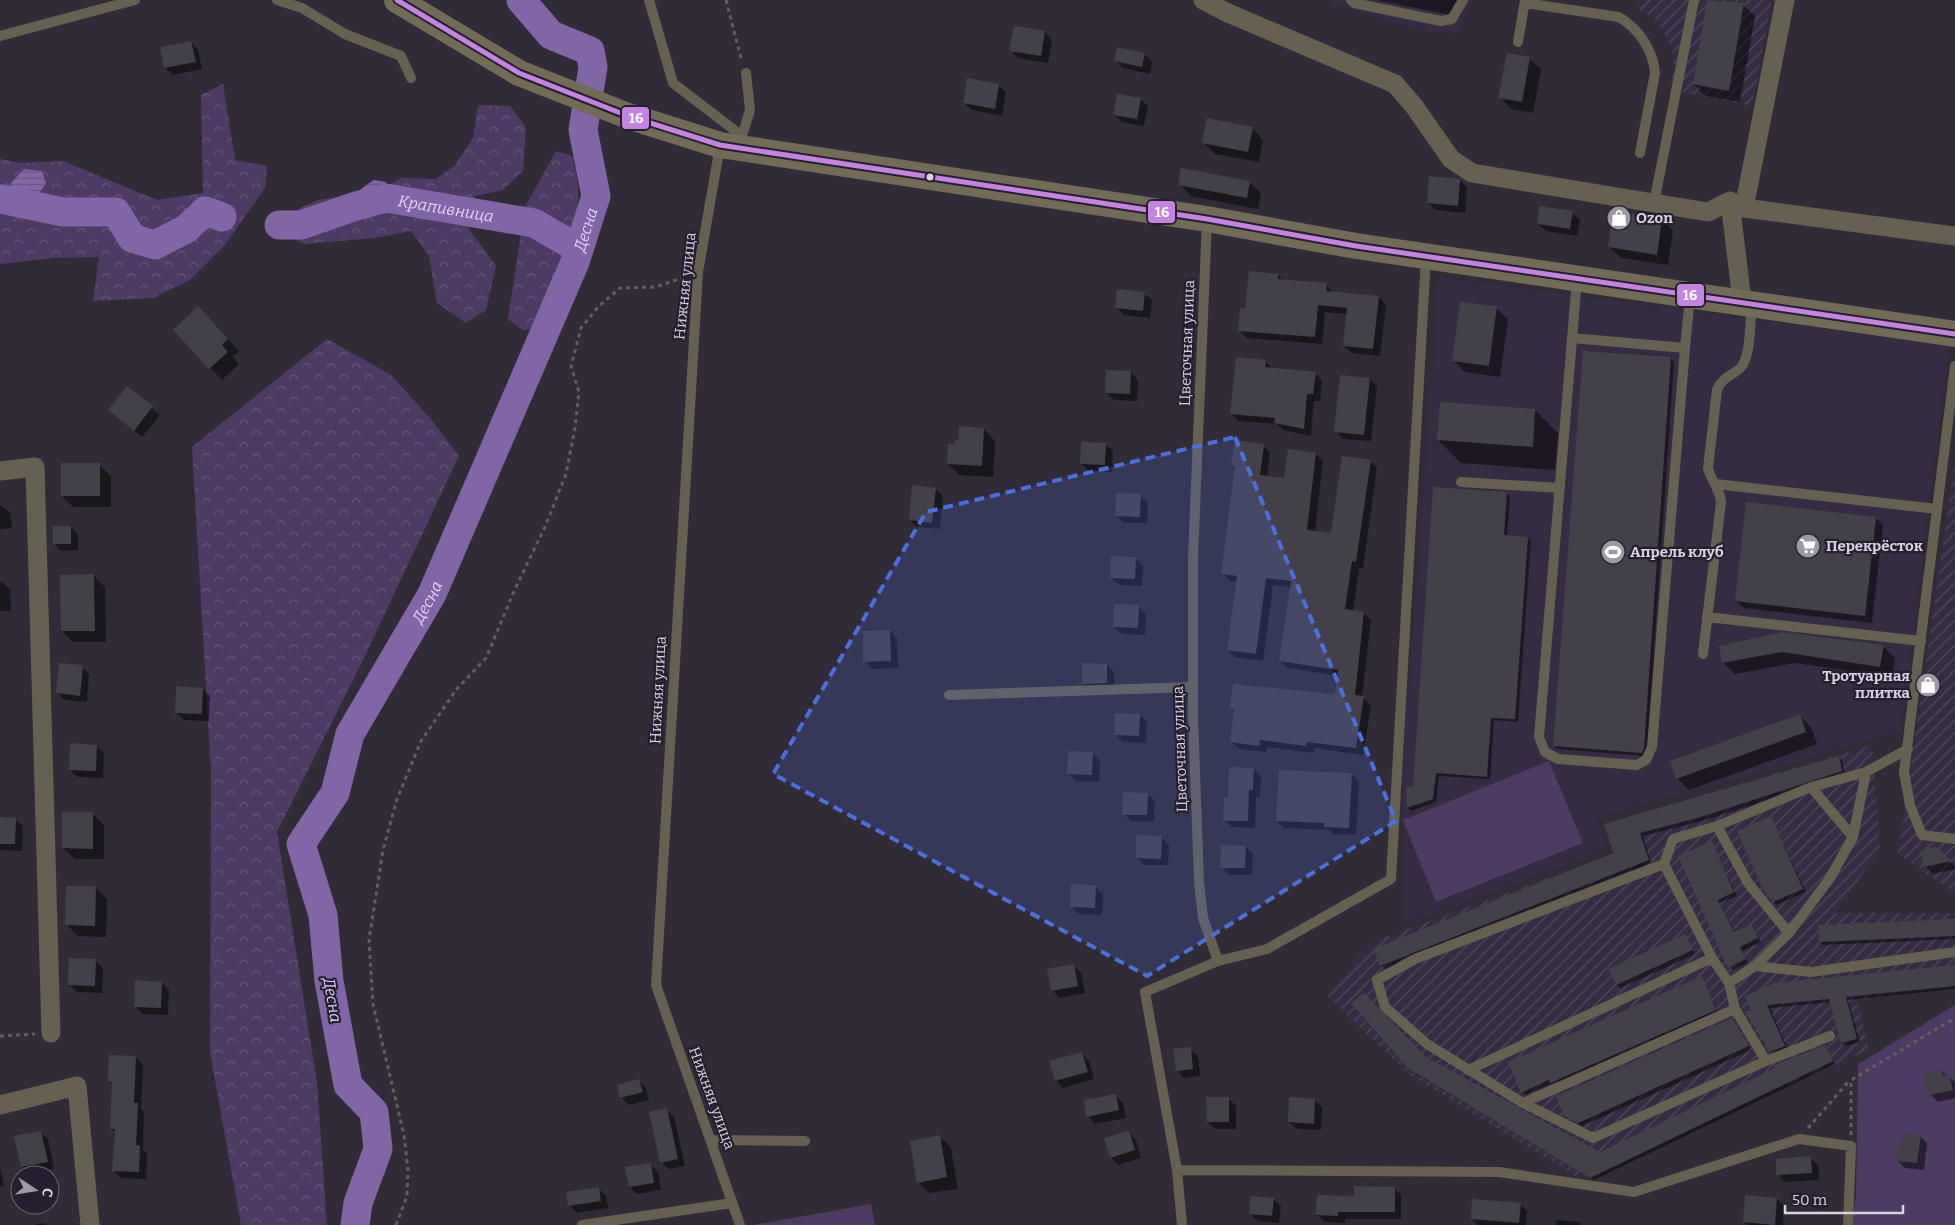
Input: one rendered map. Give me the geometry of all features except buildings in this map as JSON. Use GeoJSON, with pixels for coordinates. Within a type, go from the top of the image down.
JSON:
{"type":"FeatureCollection","features":[{"type":"Feature","properties":{"kind":"street"},"geometry":{"type":"LineString","coordinates":[[397,0],[519,72],[628,116],[735,143],[1426,256],[1955,334]]}},
{"type":"Feature","properties":{"kind":"street"},"geometry":{"type":"LineString","coordinates":[[1203,0],[1228,13],[1395,84],[1414,106],[1451,159],[1472,173],[1708,212],[1737,204],[1955,236]]}},
{"type":"Feature","properties":{"kind":"street"},"geometry":{"type":"LineString","coordinates":[[1747,302],[1737,204],[1785,0]]}},
{"type":"Feature","properties":{"kind":"street"},"geometry":{"type":"LineString","coordinates":[[0,471],[35,467],[51,1033]]}},
{"type":"Feature","properties":{"kind":"street"},"geometry":{"type":"LineString","coordinates":[[0,1105],[77,1086],[90,1225]]}},
{"type":"Feature","properties":{"kind":"lane"},"geometry":{"type":"LineString","coordinates":[[0,36],[135,0]]}},
{"type":"Feature","properties":{"kind":"lane"},"geometry":{"type":"LineString","coordinates":[[277,0],[302,8],[345,34],[402,56],[411,78]]}},
{"type":"Feature","properties":{"kind":"lane"},"geometry":{"type":"LineString","coordinates":[[649,0],[673,83],[735,143]]}},
{"type":"Feature","properties":{"kind":"lane"},"geometry":{"type":"LineString","coordinates":[[1351,0],[1354,3],[1441,21],[1452,19],[1463,0]]}},
{"type":"Feature","properties":{"kind":"lane"},"geometry":{"type":"LineString","coordinates":[[1654,203],[1694,0]]}},
{"type":"Feature","properties":{"kind":"lane"},"geometry":{"type":"LineString","coordinates":[[1518,42],[1525,2],[1620,17],[1631,24],[1644,42],[1654,62],[1655,73],[1640,153]]}},
{"type":"Feature","properties":{"kind":"lane","name":"Нижняя улица"},"geometry":{"type":"LineString","coordinates":[[740,1225],[656,985],[698,272],[735,143],[750,110],[746,73]]}},
{"type":"Feature","properties":{"kind":"lane","name":"Цветочная улица"},"geometry":{"type":"LineString","coordinates":[[1207,219],[1193,558],[1193,687],[1199,882],[1203,918],[1218,961]]}},
{"type":"Feature","properties":{"kind":"lane"},"geometry":{"type":"LineString","coordinates":[[1182,1225],[1177,1170],[1146,992],[1218,961],[1267,949],[1391,878],[1426,256]]}},
{"type":"Feature","properties":{"kind":"lane"},"geometry":{"type":"LineString","coordinates":[[1578,278],[1540,743],[1545,752],[1558,759],[1637,764],[1646,760],[1652,746],[1690,294]]}},
{"type":"Feature","properties":{"kind":"lane"},"geometry":{"type":"LineString","coordinates":[[1703,654],[1720,502],[1716,484],[1708,468],[1717,390],[1722,380],[1738,370],[1744,361],[1747,302]]}},
{"type":"Feature","properties":{"kind":"lane"},"geometry":{"type":"LineString","coordinates":[[1572,338],[1685,348]]}},
{"type":"Feature","properties":{"kind":"lane"},"geometry":{"type":"LineString","coordinates":[[1955,366],[1904,772],[1910,806],[1922,835],[1955,838]]}},
{"type":"Feature","properties":{"kind":"lane"},"geometry":{"type":"LineString","coordinates":[[1461,482],[1560,488]]}},
{"type":"Feature","properties":{"kind":"lane"},"geometry":{"type":"LineString","coordinates":[[1716,484],[1937,509]]}},
{"type":"Feature","properties":{"kind":"lane"},"geometry":{"type":"LineString","coordinates":[[1707,616],[1921,641]]}},
{"type":"Feature","properties":{"kind":"lane"},"geometry":{"type":"LineString","coordinates":[[949,695],[1193,687]]}},
{"type":"Feature","properties":{"kind":"lane"},"geometry":{"type":"LineString","coordinates":[[1766,1061],[1735,1009],[1729,983],[1712,958],[1664,864],[1673,839],[1717,826],[1811,787],[1866,772],[1908,749]]}},
{"type":"Feature","properties":{"kind":"lane"},"geometry":{"type":"LineString","coordinates":[[1729,983],[1755,966],[1789,933],[1830,878],[1853,837],[1866,772]]}},
{"type":"Feature","properties":{"kind":"lane"},"geometry":{"type":"LineString","coordinates":[[1811,787],[1853,837]]}},
{"type":"Feature","properties":{"kind":"lane"},"geometry":{"type":"LineString","coordinates":[[1717,826],[1748,884],[1789,933]]}},
{"type":"Feature","properties":{"kind":"lane"},"geometry":{"type":"LineString","coordinates":[[1664,864],[1415,960],[1377,980],[1385,1007],[1426,1044],[1523,1103],[1594,1138],[1766,1061],[1830,1036]]}},
{"type":"Feature","properties":{"kind":"lane"},"geometry":{"type":"LineString","coordinates":[[1755,966],[1811,972],[1955,952]]}},
{"type":"Feature","properties":{"kind":"lane"},"geometry":{"type":"LineString","coordinates":[[1468,1070],[1712,958]]}},
{"type":"Feature","properties":{"kind":"lane"},"geometry":{"type":"LineString","coordinates":[[1523,1103],[1735,1009]]}},
{"type":"Feature","properties":{"kind":"lane"},"geometry":{"type":"LineString","coordinates":[[1177,1170],[1499,1172],[1634,1192],[1799,1139],[1851,1146],[1848,1225]]}},
{"type":"Feature","properties":{"kind":"lane"},"geometry":{"type":"LineString","coordinates":[[711,1140],[805,1142]]}},
{"type":"Feature","properties":{"kind":"lane"},"geometry":{"type":"LineString","coordinates":[[582,1225],[732,1202]]}},
{"type":"Feature","properties":{"kind":"path"},"geometry":{"type":"LineString","coordinates":[[726,0],[736,45],[746,73]]}},
{"type":"Feature","properties":{"kind":"path"},"geometry":{"type":"LineString","coordinates":[[396,1225],[407,1196],[408,1170],[404,1135],[373,1004],[369,940],[382,850],[397,798],[421,741],[456,690],[486,658],[515,589],[545,527],[566,474],[575,428],[579,392],[571,366],[581,328],[598,307],[620,288],[655,286],[698,272]]}},
{"type":"Feature","properties":{"kind":"path"},"geometry":{"type":"LineString","coordinates":[[1799,1139],[1851,1080],[1955,1018]]}},
{"type":"Feature","properties":{"kind":"path"},"geometry":{"type":"LineString","coordinates":[[0,1036],[51,1033]]}},
{"type":"Feature","properties":{"kind":"path"},"geometry":{"type":"LineString","coordinates":[[1851,1080],[1851,1146]]}},
{"type":"Feature","properties":{"kind":"highlighted area"},"geometry":{"type":"Polygon","coordinates":[[[1235,437],[1396,821],[1147,976],[773,774],[926,512],[1235,437]]]}},
{"type":"Feature","properties":{"kind":"shaded area"},"geometry":{"type":"Polygon","coordinates":[[[1328,0],[1468,0],[1460,34],[1418,30],[1344,7],[1328,0]]]}},
{"type":"Feature","properties":{"kind":"shaded area"},"geometry":{"type":"Polygon","coordinates":[[[1638,0],[1772,0],[1752,106],[1670,90],[1674,65],[1672,49],[1660,25],[1652,17],[1636,8],[1638,0]]]}},
{"type":"Feature","properties":{"kind":"shaded area"},"geometry":{"type":"Polygon","coordinates":[[[24,169],[42,171],[46,184],[27,208],[10,209],[11,183],[24,169]]]}},
{"type":"Feature","properties":{"kind":"shaded area"},"geometry":{"type":"Polygon","coordinates":[[[374,180],[386,182],[386,198],[369,209],[356,206],[358,193],[363,187],[374,180]]]}},
{"type":"Feature","properties":{"kind":"shaded area"},"geometry":{"type":"Polygon","coordinates":[[[1439,277],[1949,346],[1901,732],[1597,818],[1607,850],[1403,925],[1402,774],[1439,277]]]}},
{"type":"Feature","properties":{"kind":"shaded area"},"geometry":{"type":"Polygon","coordinates":[[[1955,462],[1955,893],[1898,854],[1955,462]]]}},
{"type":"Feature","properties":{"kind":"shaded area"},"geometry":{"type":"Polygon","coordinates":[[[1872,745],[1880,850],[1835,913],[1955,913],[1955,986],[1857,1000],[1869,1050],[1576,1176],[1411,1076],[1327,996],[1370,943],[1613,854],[1604,824],[1872,745]]]}},
{"type":"Feature","properties":{"kind":"green space"},"geometry":{"type":"Polygon","coordinates":[[[223,84],[235,160],[267,166],[265,188],[224,246],[190,280],[153,298],[93,301],[99,257],[54,258],[0,264],[0,159],[21,163],[63,161],[157,200],[203,193],[201,95],[223,84]]]}},
{"type":"Feature","properties":{"kind":"green space"},"geometry":{"type":"Polygon","coordinates":[[[478,105],[510,106],[526,128],[523,171],[503,190],[475,196],[466,225],[496,266],[486,310],[466,323],[437,303],[429,256],[411,231],[374,238],[305,244],[279,232],[292,212],[318,200],[379,191],[401,178],[436,179],[455,165],[473,138],[478,105]]]}},
{"type":"Feature","properties":{"kind":"green space"},"geometry":{"type":"Polygon","coordinates":[[[556,151],[572,156],[577,178],[576,222],[557,288],[540,329],[523,330],[508,319],[525,207],[556,151]]]}},
{"type":"Feature","properties":{"kind":"green space"},"geometry":{"type":"Polygon","coordinates":[[[327,339],[391,375],[430,418],[459,456],[363,660],[277,832],[317,1083],[327,1225],[241,1225],[210,1052],[211,771],[192,447],[327,339]]]}},
{"type":"Feature","properties":{"kind":"green space"},"geometry":{"type":"Polygon","coordinates":[[[1549,761],[1583,843],[1436,902],[1403,820],[1549,761]]]}},
{"type":"Feature","properties":{"kind":"green space"},"geometry":{"type":"Polygon","coordinates":[[[1955,1005],[1955,1225],[1852,1225],[1856,1196],[1858,1064],[1955,1005]]]}},
{"type":"Feature","properties":{"kind":"green space"},"geometry":{"type":"Polygon","coordinates":[[[871,1204],[875,1225],[753,1225],[871,1204]]]}},
{"type":"Feature","properties":{"kind":"waterway","name":"Десна"},"geometry":{"type":"LineString","coordinates":[[355,1225],[358,1203],[378,1149],[374,1112],[348,1085],[329,981],[323,915],[301,844],[335,793],[350,734],[432,594],[575,262],[596,196],[583,130],[593,67],[590,51],[551,35],[521,0]]}},
{"type":"Feature","properties":{"kind":"waterway","name":"Крапивница"},"geometry":{"type":"LineString","coordinates":[[279,225],[301,225],[386,198],[534,223],[579,249]]}},
{"type":"Feature","properties":{"kind":"waterway","name":"Крапивница"},"geometry":{"type":"LineString","coordinates":[[0,199],[63,212],[116,212],[132,238],[155,245],[186,229],[205,211],[222,217]]}},
{"type":"Feature","properties":{"kind":"transit line","name":"16"},"geometry":{"type":"LineString","coordinates":[[397,0],[519,73],[628,116],[720,145],[1207,219],[1356,246],[1955,334]]}},
{"type":"Feature","properties":{"kind":"place","name":"Ozon"},"geometry":{"type":"Point","coordinates":[1619,218]}},
{"type":"Feature","properties":{"kind":"place","name":"Перекрёсток"},"geometry":{"type":"Point","coordinates":[1808,546]}},
{"type":"Feature","properties":{"kind":"place","name":"Апрель клуб"},"geometry":{"type":"Point","coordinates":[1613,552]}},
{"type":"Feature","properties":{"kind":"place","name":"Тротуарная плитка"},"geometry":{"type":"Point","coordinates":[1928,685]}}]}
